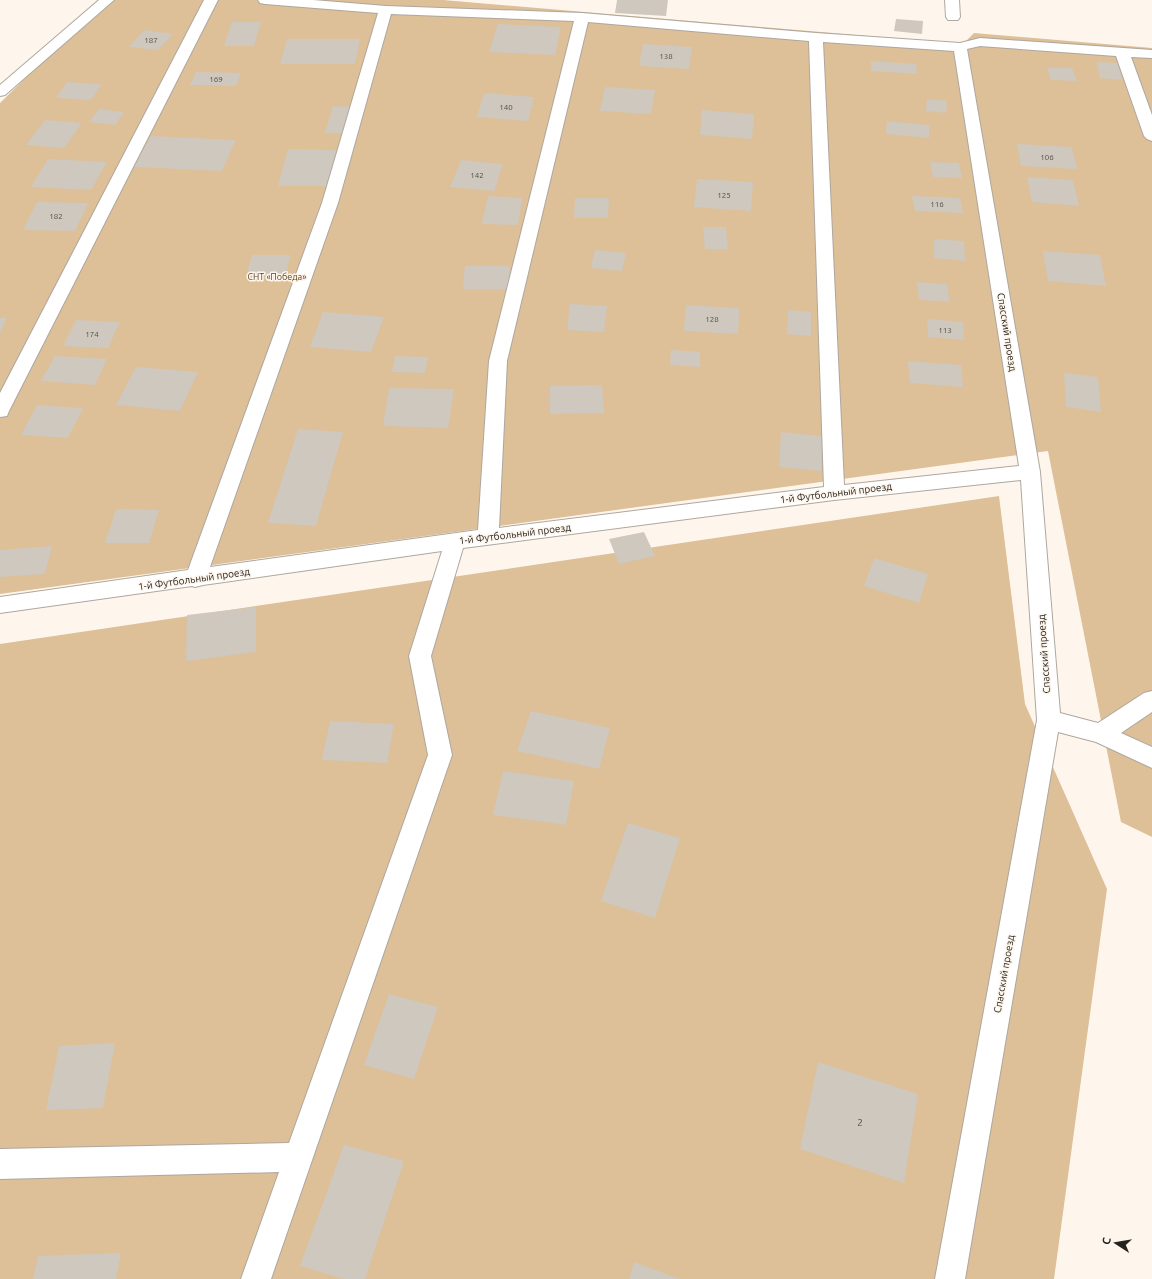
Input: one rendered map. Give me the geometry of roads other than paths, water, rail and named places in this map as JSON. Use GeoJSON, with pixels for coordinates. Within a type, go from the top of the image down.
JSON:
{"type":"FeatureCollection","features":[{"type":"Feature","properties":{"kind":"street"},"geometry":{"type":"LineString","coordinates":[[0,92],[107,0]]}},
{"type":"Feature","properties":{"kind":"street"},"geometry":{"type":"LineString","coordinates":[[0,411],[211,0]]}},
{"type":"Feature","properties":{"kind":"street"},"geometry":{"type":"LineString","coordinates":[[265,0],[386,10],[582,17],[816,37],[1152,54]]}},
{"type":"Feature","properties":{"kind":"street"},"geometry":{"type":"LineString","coordinates":[[952,0],[953,17]]}},
{"type":"Feature","properties":{"kind":"street"},"geometry":{"type":"LineString","coordinates":[[195,579],[330,203],[386,10]]}},
{"type":"Feature","properties":{"kind":"street"},"geometry":{"type":"LineString","coordinates":[[488,538],[498,361],[582,17]]}},
{"type":"Feature","properties":{"kind":"street"},"geometry":{"type":"LineString","coordinates":[[816,37],[834,493]]}},
{"type":"Feature","properties":{"kind":"street","name":"Спасский проезд"},"geometry":{"type":"LineString","coordinates":[[950,1279],[1049,720],[1030,472],[970,45]]}},
{"type":"Feature","properties":{"kind":"street"},"geometry":{"type":"LineString","coordinates":[[1122,52],[1152,136]]}},
{"type":"Feature","properties":{"kind":"street","name":"1-й Футбольный проезд"},"geometry":{"type":"LineString","coordinates":[[0,605],[455,542],[834,493],[1030,472]]}},
{"type":"Feature","properties":{"kind":"street"},"geometry":{"type":"LineString","coordinates":[[256,1279],[440,755],[420,656],[455,542]]}},
{"type":"Feature","properties":{"kind":"street"},"geometry":{"type":"LineString","coordinates":[[1101,734],[1152,700]]}},
{"type":"Feature","properties":{"kind":"street"},"geometry":{"type":"LineString","coordinates":[[1049,720],[1101,734],[1152,758]]}},
{"type":"Feature","properties":{"kind":"street"},"geometry":{"type":"LineString","coordinates":[[0,1164],[300,1157]]}},
{"type":"Feature","properties":{"kind":"park label","name":"СНТ «Победа»"},"geometry":{"type":"Point","coordinates":[277,277]}}]}
